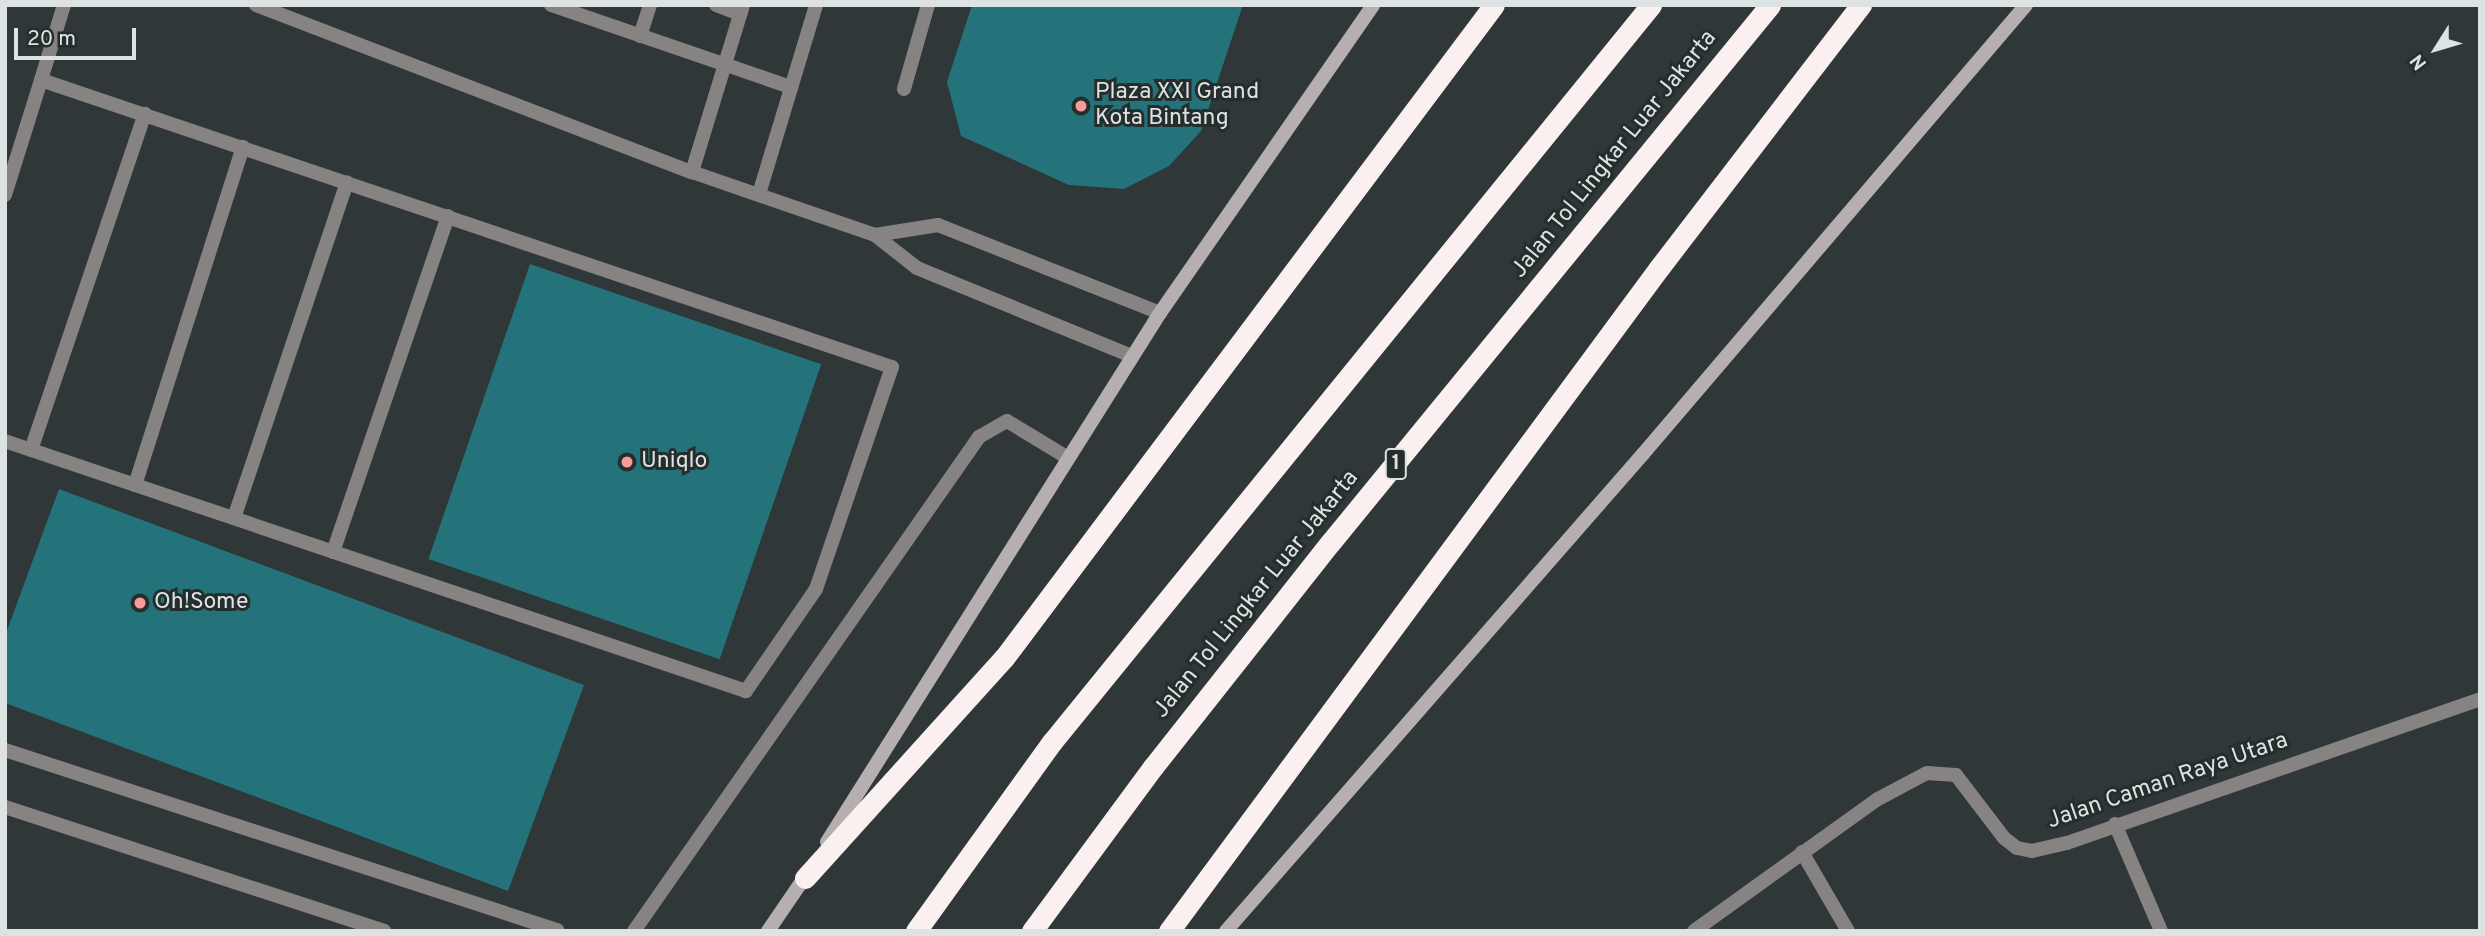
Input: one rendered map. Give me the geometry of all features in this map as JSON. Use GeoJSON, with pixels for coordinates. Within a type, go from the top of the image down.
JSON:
{"type":"FeatureCollection","features":[{"type":"Feature","properties":{"kind":"highway"},"geometry":{"type":"LineString","coordinates":[[805,878],[1004,658],[1494,5]]}},
{"type":"Feature","properties":{"kind":"highway"},"geometry":{"type":"LineString","coordinates":[[916,931],[1052,742],[1651,5]]}},
{"type":"Feature","properties":{"kind":"highway","name":"Jalan Tol Lingkar Luar Jakarta"},"geometry":{"type":"LineString","coordinates":[[1032,931],[1153,767],[1322,553],[1770,5]]}},
{"type":"Feature","properties":{"kind":"highway"},"geometry":{"type":"LineString","coordinates":[[1169,931],[1659,268],[1861,5]]}},
{"type":"Feature","properties":{"kind":"street"},"geometry":{"type":"LineString","coordinates":[[5,195],[64,5]]}},
{"type":"Feature","properties":{"kind":"street"},"geometry":{"type":"LineString","coordinates":[[256,5],[692,172],[876,235],[917,268],[1132,356]]}},
{"type":"Feature","properties":{"kind":"street"},"geometry":{"type":"LineString","coordinates":[[551,5],[790,87]]}},
{"type":"Feature","properties":{"kind":"street"},"geometry":{"type":"LineString","coordinates":[[640,36],[650,5]]}},
{"type":"Feature","properties":{"kind":"street"},"geometry":{"type":"LineString","coordinates":[[692,172],[741,10],[716,5]]}},
{"type":"Feature","properties":{"kind":"street"},"geometry":{"type":"LineString","coordinates":[[760,194],[816,5]]}},
{"type":"Feature","properties":{"kind":"street"},"geometry":{"type":"LineString","coordinates":[[904,89],[928,5]]}},
{"type":"Feature","properties":{"kind":"street"},"geometry":{"type":"LineString","coordinates":[[768,931],[805,878],[1160,313],[1373,5]]}},
{"type":"Feature","properties":{"kind":"street"},"geometry":{"type":"LineString","coordinates":[[1226,931],[1643,454],[2026,5]]}},
{"type":"Feature","properties":{"kind":"street"},"geometry":{"type":"LineString","coordinates":[[5,441],[746,691],[816,589],[892,367],[41,80]]}},
{"type":"Feature","properties":{"kind":"street"},"geometry":{"type":"LineString","coordinates":[[31,450],[145,114]]}},
{"type":"Feature","properties":{"kind":"street"},"geometry":{"type":"LineString","coordinates":[[135,485],[243,147]]}},
{"type":"Feature","properties":{"kind":"street"},"geometry":{"type":"LineString","coordinates":[[234,519],[347,181]]}},
{"type":"Feature","properties":{"kind":"street"},"geometry":{"type":"LineString","coordinates":[[333,552],[448,216]]}},
{"type":"Feature","properties":{"kind":"street"},"geometry":{"type":"LineString","coordinates":[[876,235],[938,225],[1160,313]]}},
{"type":"Feature","properties":{"kind":"street"},"geometry":{"type":"LineString","coordinates":[[634,931],[979,437],[1006,421],[1068,458]]}},
{"type":"Feature","properties":{"kind":"street","name":"Jalan Caman Raya Utara"},"geometry":{"type":"LineString","coordinates":[[1694,931],[1802,852],[1913,778],[1943,771],[1967,785],[1991,823],[2017,848],[2052,847],[2480,699]]}},
{"type":"Feature","properties":{"kind":"street"},"geometry":{"type":"LineString","coordinates":[[5,750],[557,930]]}},
{"type":"Feature","properties":{"kind":"street"},"geometry":{"type":"LineString","coordinates":[[5,807],[384,931]]}},
{"type":"Feature","properties":{"kind":"street"},"geometry":{"type":"LineString","coordinates":[[2115,824],[2161,931]]}},
{"type":"Feature","properties":{"kind":"street"},"geometry":{"type":"LineString","coordinates":[[1802,852],[1848,931]]}},
{"type":"Feature","properties":{"kind":"building","name":"Plaza XXI Grand Kota Bintang"},"geometry":{"type":"Polygon","coordinates":[[[972,5],[1243,5],[1201,131],[1169,166],[1124,189],[1069,185],[961,136],[947,82],[972,5]]]}},
{"type":"Feature","properties":{"kind":"building","name":"Uniqlo"},"geometry":{"type":"Polygon","coordinates":[[[530,264],[821,364],[720,659],[428,559],[530,264]]]}},
{"type":"Feature","properties":{"kind":"building"},"geometry":{"type":"Polygon","coordinates":[[[59,489],[584,685],[508,891],[5,703],[5,636],[59,489]]]}},
{"type":"Feature","properties":{"kind":"place","name":"Plaza XXI Grand Kota Bintang"},"geometry":{"type":"Point","coordinates":[1081,106]}},
{"type":"Feature","properties":{"kind":"place","name":"Uniqlo"},"geometry":{"type":"Point","coordinates":[627,462]}},
{"type":"Feature","properties":{"kind":"place","name":"Oh!Some"},"geometry":{"type":"Point","coordinates":[140,603]}}]}
